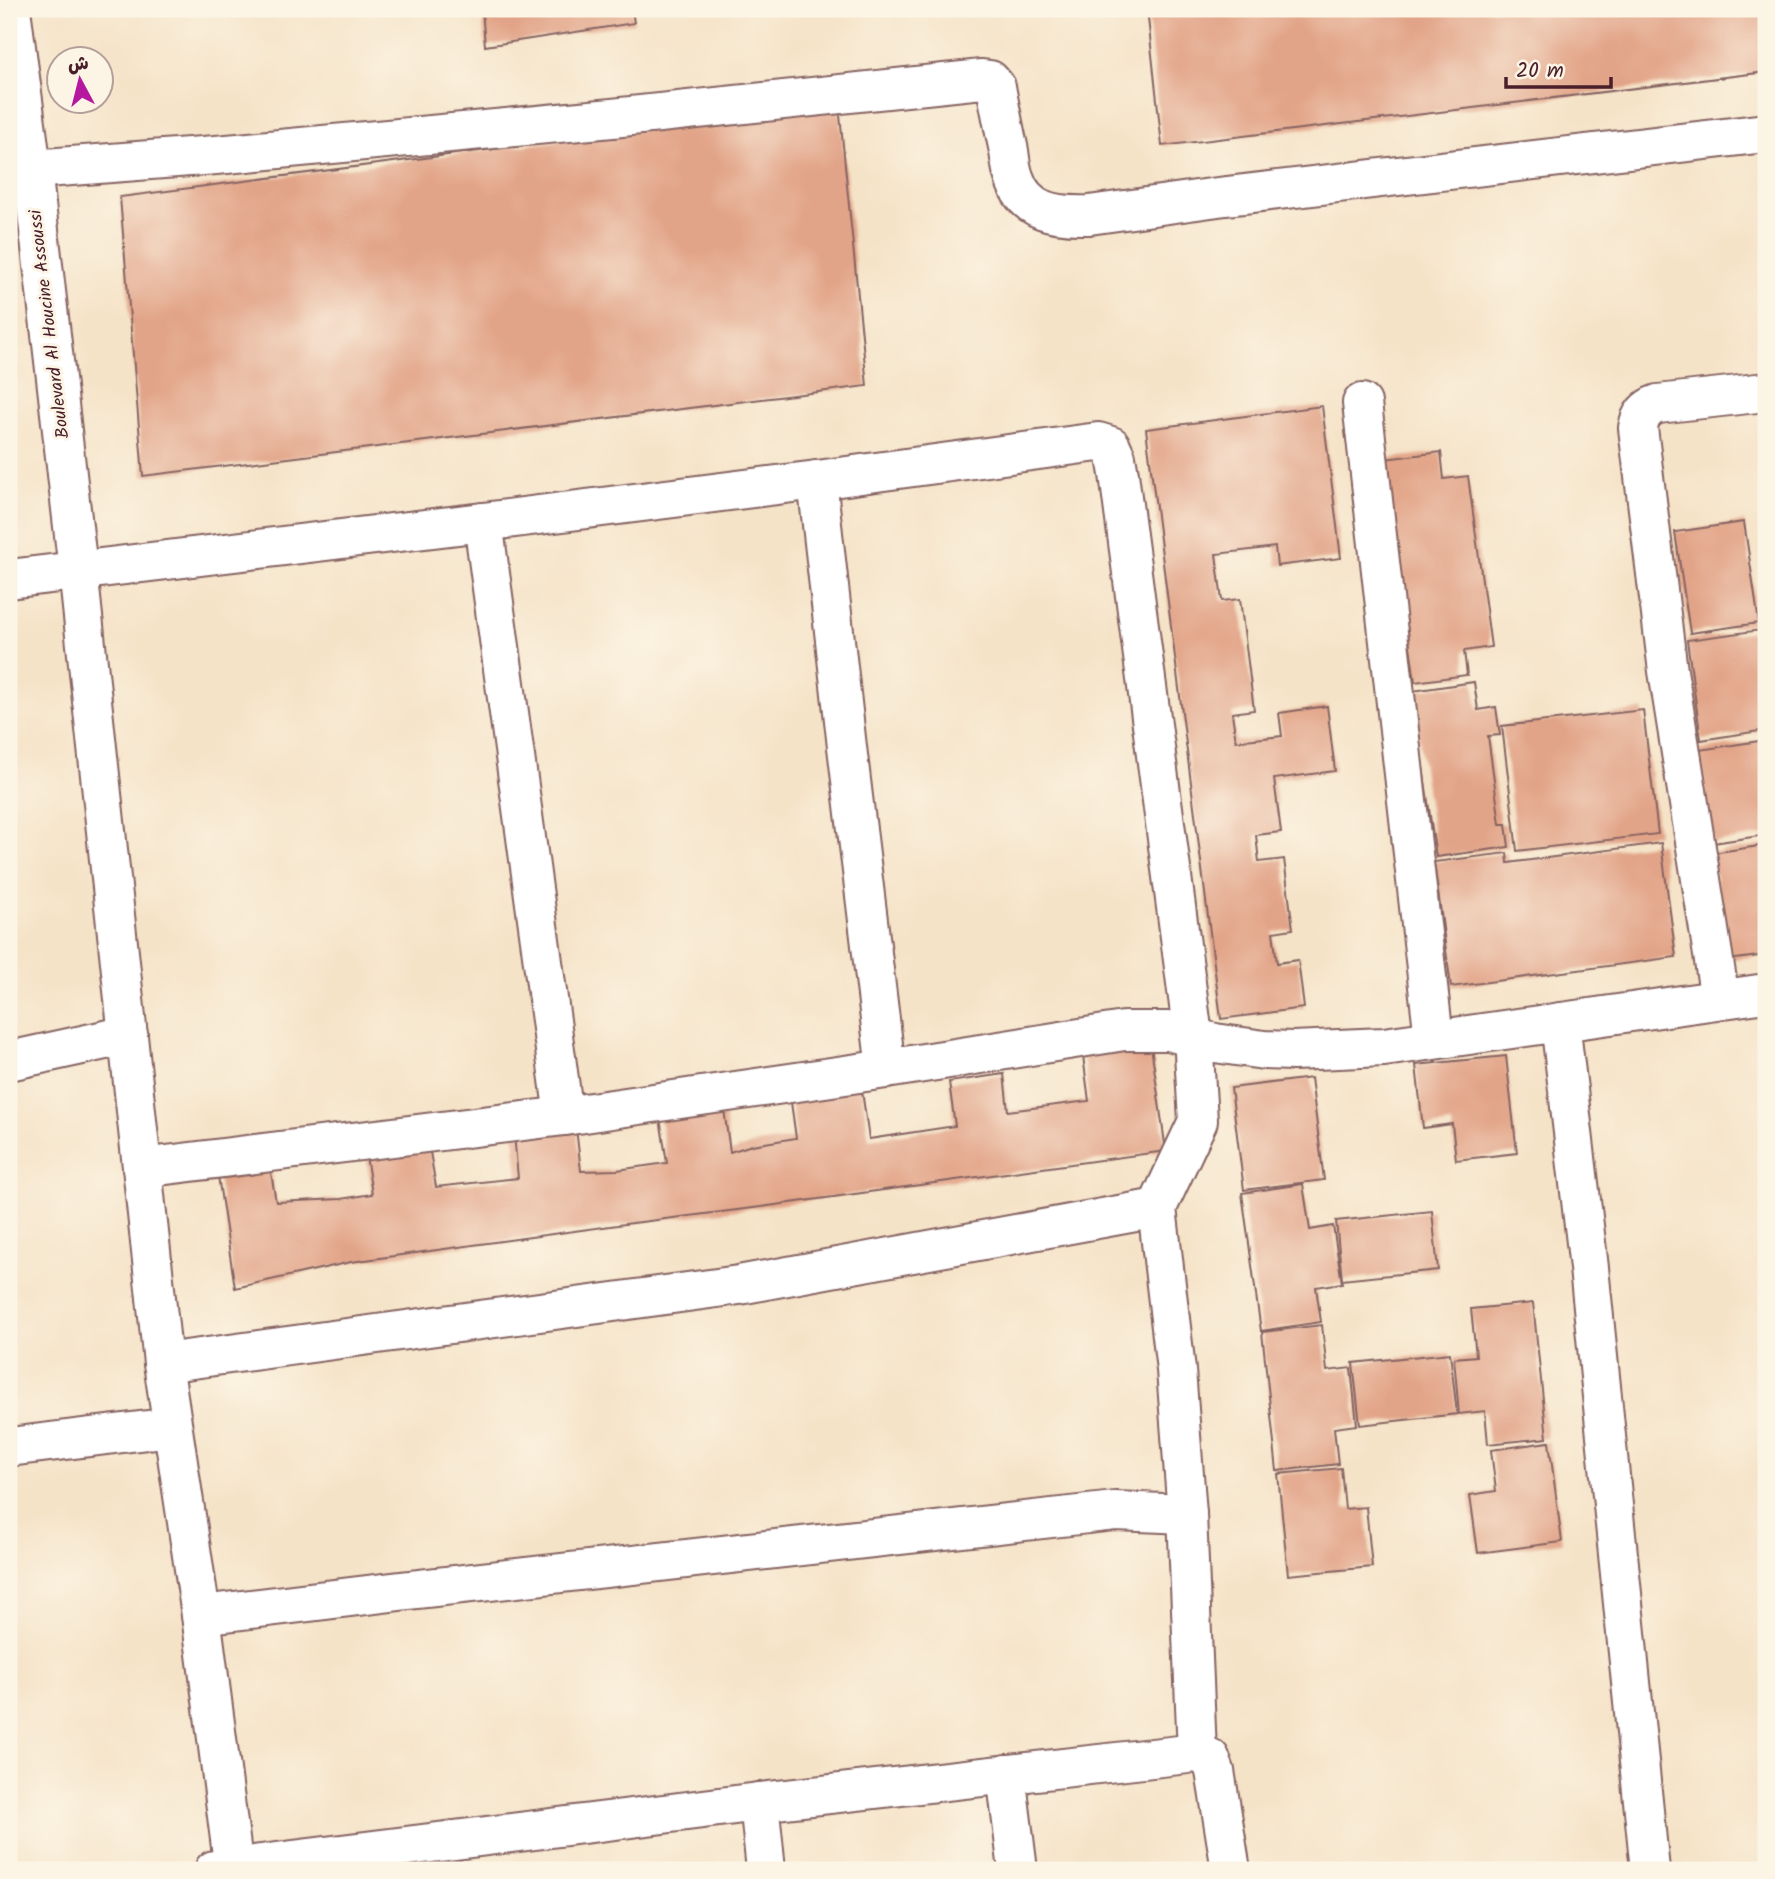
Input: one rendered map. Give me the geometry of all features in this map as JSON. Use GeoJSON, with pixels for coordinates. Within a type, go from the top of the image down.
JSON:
{"type":"FeatureCollection","features":[{"type":"Feature","properties":{"kind":"street","name":"Boulevard Al Houcine Assoussi"},"geometry":{"type":"LineString","coordinates":[[11,9],[16,105],[32,169],[163,1363],[201,1615],[227,1869]]}},
{"type":"Feature","properties":{"kind":"street"},"geometry":{"type":"LineString","coordinates":[[32,169],[216,155],[612,118],[982,79],[990,80],[996,87],[1014,178],[1022,193],[1031,203],[1055,215],[1089,215],[1219,197],[1766,133]]}},
{"type":"Feature","properties":{"kind":"street"},"geometry":{"type":"LineString","coordinates":[[1720,999],[1668,671],[1638,428],[1645,411],[1658,404],[1766,392]]}},
{"type":"Feature","properties":{"kind":"street"},"geometry":{"type":"LineString","coordinates":[[1362,403],[1434,1039]]}},
{"type":"Feature","properties":{"kind":"street"},"geometry":{"type":"LineString","coordinates":[[9,579],[817,480],[1098,442],[1111,446],[1119,474],[1193,1037],[1198,1121],[1157,1208],[1176,1370],[1187,1514],[1197,1753]]}},
{"type":"Feature","properties":{"kind":"street"},"geometry":{"type":"LineString","coordinates":[[817,480],[886,1069]]}},
{"type":"Feature","properties":{"kind":"street"},"geometry":{"type":"LineString","coordinates":[[483,522],[564,1116]]}},
{"type":"Feature","properties":{"kind":"street"},"geometry":{"type":"LineString","coordinates":[[142,1168],[564,1116],[1124,1031],[1168,1031],[1237,1047],[1293,1051],[1384,1047],[1766,993]]}},
{"type":"Feature","properties":{"kind":"street"},"geometry":{"type":"LineString","coordinates":[[1560,1022],[1589,1268],[1650,1870]]}},
{"type":"Feature","properties":{"kind":"street"},"geometry":{"type":"LineString","coordinates":[[9,1061],[128,1035]]}},
{"type":"Feature","properties":{"kind":"street"},"geometry":{"type":"LineString","coordinates":[[163,1363],[739,1285],[1157,1208]]}},
{"type":"Feature","properties":{"kind":"street"},"geometry":{"type":"LineString","coordinates":[[9,1447],[172,1427]]}},
{"type":"Feature","properties":{"kind":"street"},"geometry":{"type":"LineString","coordinates":[[201,1615],[1115,1511],[1187,1514]]}},
{"type":"Feature","properties":{"kind":"street"},"geometry":{"type":"LineString","coordinates":[[227,1869],[759,1802],[1197,1753],[1210,1758],[1215,1771],[1231,1870]]}},
{"type":"Feature","properties":{"kind":"street"},"geometry":{"type":"LineString","coordinates":[[1006,1774],[1018,1870]]}},
{"type":"Feature","properties":{"kind":"street"},"geometry":{"type":"LineString","coordinates":[[759,1802],[766,1870]]}},
{"type":"Feature","properties":{"kind":"building"},"geometry":{"type":"Polygon","coordinates":[[[482,9],[632,9],[634,23],[485,46],[482,9]]]}},
{"type":"Feature","properties":{"kind":"building"},"geometry":{"type":"Polygon","coordinates":[[[1147,9],[1766,9],[1766,72],[1162,146],[1147,9]]]}},
{"type":"Feature","properties":{"kind":"building"},"geometry":{"type":"Polygon","coordinates":[[[839,105],[867,386],[143,476],[120,197],[839,105]]]}},
{"type":"Feature","properties":{"kind":"building"},"geometry":{"type":"Polygon","coordinates":[[[1322,406],[1341,558],[1277,566],[1275,547],[1216,554],[1222,601],[1240,599],[1254,710],[1232,713],[1236,741],[1282,736],[1279,713],[1327,706],[1335,771],[1274,779],[1281,832],[1256,835],[1259,862],[1284,859],[1293,929],[1273,932],[1277,963],[1298,960],[1304,1008],[1221,1019],[1146,429],[1322,406]]]}},
{"type":"Feature","properties":{"kind":"building"},"geometry":{"type":"Polygon","coordinates":[[[1441,452],[1444,479],[1468,476],[1491,647],[1464,651],[1467,675],[1415,682],[1384,459],[1441,452]]]}},
{"type":"Feature","properties":{"kind":"building"},"geometry":{"type":"Polygon","coordinates":[[[1744,522],[1759,623],[1690,633],[1675,532],[1744,522]]]}},
{"type":"Feature","properties":{"kind":"building"},"geometry":{"type":"Polygon","coordinates":[[[1761,630],[1766,665],[1766,700],[1762,700],[1766,730],[1701,740],[1687,640],[1761,630]]]}},
{"type":"Feature","properties":{"kind":"building"},"geometry":{"type":"Polygon","coordinates":[[[1474,682],[1478,710],[1496,707],[1500,735],[1488,736],[1500,824],[1506,824],[1509,847],[1436,857],[1412,691],[1474,682]]]}},
{"type":"Feature","properties":{"kind":"building"},"geometry":{"type":"Polygon","coordinates":[[[1643,710],[1658,834],[1517,851],[1502,726],[1643,710]]]}},
{"type":"Feature","properties":{"kind":"building"},"geometry":{"type":"Polygon","coordinates":[[[1766,740],[1766,835],[1713,843],[1699,750],[1766,740]]]}},
{"type":"Feature","properties":{"kind":"building"},"geometry":{"type":"Polygon","coordinates":[[[1661,843],[1676,957],[1451,987],[1434,862],[1507,853],[1508,863],[1661,843]]]}},
{"type":"Feature","properties":{"kind":"building"},"geometry":{"type":"Polygon","coordinates":[[[1766,845],[1766,955],[1728,960],[1712,853],[1766,845]]]}},
{"type":"Feature","properties":{"kind":"building"},"geometry":{"type":"Polygon","coordinates":[[[1150,1039],[1166,1151],[351,1262],[235,1288],[218,1176],[270,1167],[276,1202],[341,1199],[372,1194],[366,1156],[429,1146],[436,1187],[518,1178],[514,1134],[576,1128],[581,1171],[617,1170],[667,1163],[659,1112],[723,1102],[730,1152],[752,1145],[796,1138],[790,1095],[861,1084],[869,1139],[955,1126],[949,1082],[1004,1074],[1008,1111],[1089,1101],[1082,1048],[1150,1039]]]}},
{"type":"Feature","properties":{"kind":"building"},"geometry":{"type":"Polygon","coordinates":[[[1506,1056],[1517,1153],[1456,1160],[1452,1124],[1423,1128],[1416,1065],[1506,1056]]]}},
{"type":"Feature","properties":{"kind":"building"},"geometry":{"type":"Polygon","coordinates":[[[1311,1078],[1324,1180],[1244,1190],[1231,1088],[1311,1078]]]}},
{"type":"Feature","properties":{"kind":"building"},"geometry":{"type":"Polygon","coordinates":[[[1303,1184],[1310,1230],[1333,1226],[1342,1283],[1316,1287],[1321,1322],[1261,1331],[1242,1193],[1303,1184]]]}},
{"type":"Feature","properties":{"kind":"building"},"geometry":{"type":"Polygon","coordinates":[[[1432,1211],[1438,1270],[1342,1280],[1336,1221],[1432,1211]]]}},
{"type":"Feature","properties":{"kind":"building"},"geometry":{"type":"Polygon","coordinates":[[[1533,1303],[1547,1438],[1488,1444],[1485,1411],[1459,1414],[1454,1358],[1476,1356],[1471,1309],[1533,1303]]]}},
{"type":"Feature","properties":{"kind":"building"},"geometry":{"type":"Polygon","coordinates":[[[1322,1325],[1327,1371],[1351,1368],[1357,1425],[1334,1428],[1338,1464],[1277,1471],[1262,1332],[1322,1325]]]}},
{"type":"Feature","properties":{"kind":"building"},"geometry":{"type":"Polygon","coordinates":[[[1450,1353],[1457,1414],[1360,1425],[1353,1363],[1450,1353]]]}},
{"type":"Feature","properties":{"kind":"building"},"geometry":{"type":"Polygon","coordinates":[[[1549,1442],[1562,1542],[1478,1553],[1470,1495],[1496,1491],[1491,1450],[1549,1442]]]}},
{"type":"Feature","properties":{"kind":"building"},"geometry":{"type":"Polygon","coordinates":[[[1341,1468],[1345,1509],[1366,1507],[1372,1567],[1288,1575],[1278,1474],[1341,1468]]]}}]}
